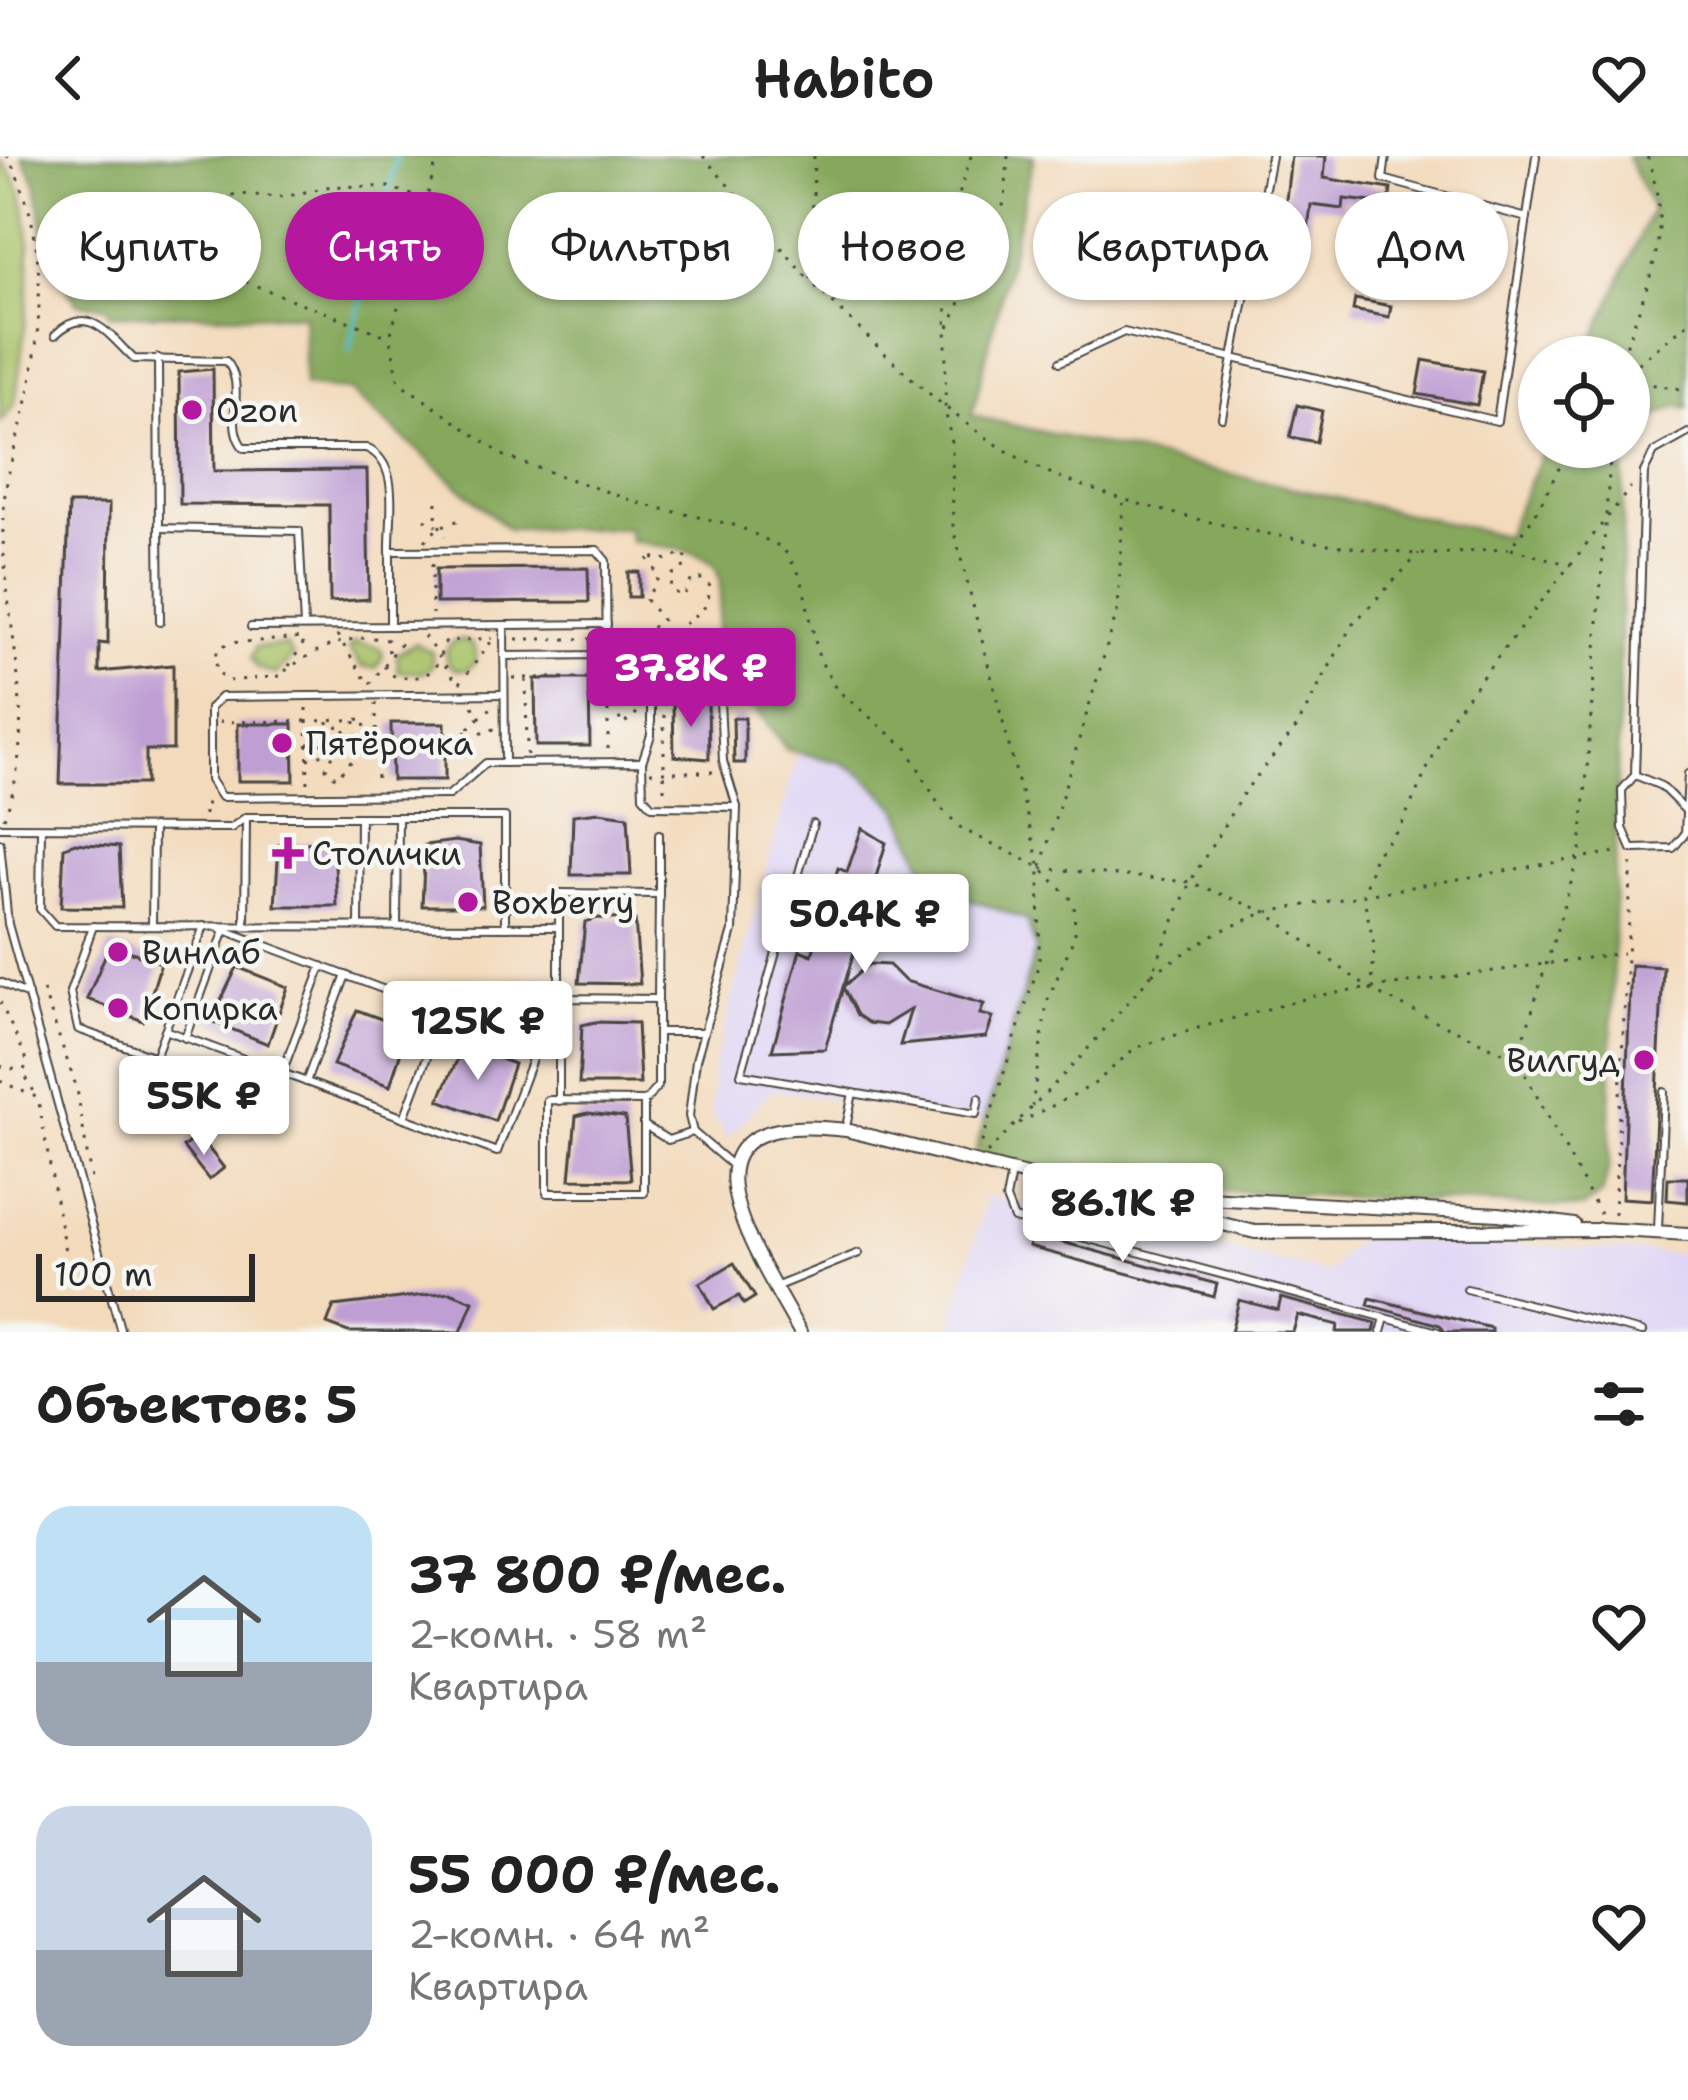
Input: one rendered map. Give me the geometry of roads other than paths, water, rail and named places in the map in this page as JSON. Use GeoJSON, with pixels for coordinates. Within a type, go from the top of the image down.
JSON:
{"type":"FeatureCollection","features":[{"type":"Feature","properties":{"kind":"street"},"geometry":{"type":"LineString","coordinates":[[800,1332],[737,1221],[734,1167],[746,1148],[781,1126],[846,1130],[1227,1227],[1288,1235],[1390,1228],[1688,1234]]}},
{"type":"Feature","properties":{"kind":"street"},"geometry":{"type":"LineString","coordinates":[[1090,1192],[1499,1214],[1610,1230]]}},
{"type":"Feature","properties":{"kind":"lane"},"geometry":{"type":"LineString","coordinates":[[1222,417],[1271,156]]}},
{"type":"Feature","properties":{"kind":"lane"},"geometry":{"type":"LineString","coordinates":[[1386,156],[1383,178],[1527,218]]}},
{"type":"Feature","properties":{"kind":"lane"},"geometry":{"type":"LineString","coordinates":[[1060,362],[1124,332],[1497,421],[1536,156]]}},
{"type":"Feature","properties":{"kind":"lane"},"geometry":{"type":"LineString","coordinates":[[55,335],[79,321],[99,324],[134,358],[216,358],[229,364],[236,376],[236,439],[244,448],[366,448],[377,453],[389,474],[390,626]]}},
{"type":"Feature","properties":{"kind":"lane"},"geometry":{"type":"LineString","coordinates":[[158,358],[160,622]]}},
{"type":"Feature","properties":{"kind":"lane"},"geometry":{"type":"LineString","coordinates":[[1688,433],[1654,452],[1644,472],[1635,775],[1622,790],[1623,828],[1632,849],[1673,848],[1685,834],[1688,774]]}},
{"type":"Feature","properties":{"kind":"lane"},"geometry":{"type":"LineString","coordinates":[[159,529],[299,531],[308,626]]}},
{"type":"Feature","properties":{"kind":"lane"},"geometry":{"type":"LineString","coordinates":[[390,551],[597,550],[606,561],[608,678],[707,677]]}},
{"type":"Feature","properties":{"kind":"lane"},"geometry":{"type":"LineString","coordinates":[[250,627],[607,624]]}},
{"type":"Feature","properties":{"kind":"lane"},"geometry":{"type":"LineString","coordinates":[[504,625],[505,763]]}},
{"type":"Feature","properties":{"kind":"lane"},"geometry":{"type":"LineString","coordinates":[[689,638],[707,677],[721,685],[726,772],[737,807],[733,931],[704,1032],[692,1097],[693,1132],[734,1167]]}},
{"type":"Feature","properties":{"kind":"lane"},"geometry":{"type":"LineString","coordinates":[[504,656],[607,655]]}},
{"type":"Feature","properties":{"kind":"lane"},"geometry":{"type":"LineString","coordinates":[[651,677],[650,742],[643,762],[645,801],[664,807],[737,807]]}},
{"type":"Feature","properties":{"kind":"lane"},"geometry":{"type":"LineString","coordinates":[[505,696],[221,697],[210,708],[210,780],[220,797],[449,795],[477,767],[643,762]]}},
{"type":"Feature","properties":{"kind":"lane"},"geometry":{"type":"LineString","coordinates":[[1635,775],[1661,786],[1687,812]]}},
{"type":"Feature","properties":{"kind":"lane"},"geometry":{"type":"LineString","coordinates":[[245,926],[246,817]]}},
{"type":"Feature","properties":{"kind":"lane"},"geometry":{"type":"LineString","coordinates":[[1,823],[231,828],[246,817],[505,818],[505,927]]}},
{"type":"Feature","properties":{"kind":"lane"},"geometry":{"type":"LineString","coordinates":[[359,926],[360,817]]}},
{"type":"Feature","properties":{"kind":"lane"},"geometry":{"type":"LineString","coordinates":[[398,817],[398,926]]}},
{"type":"Feature","properties":{"kind":"lane"},"geometry":{"type":"LineString","coordinates":[[813,824],[741,1074],[976,1114],[979,1098]]}},
{"type":"Feature","properties":{"kind":"lane"},"geometry":{"type":"LineString","coordinates":[[40,827],[40,909],[56,926],[559,927]]}},
{"type":"Feature","properties":{"kind":"lane"},"geometry":{"type":"LineString","coordinates":[[152,926],[153,827]]}},
{"type":"Feature","properties":{"kind":"lane"},"geometry":{"type":"LineString","coordinates":[[644,1101],[547,1100],[547,1193],[644,1193],[644,1101],[658,1086],[659,834]]}},
{"type":"Feature","properties":{"kind":"lane"},"geometry":{"type":"LineString","coordinates":[[0,843],[4,922],[122,1332]]}},
{"type":"Feature","properties":{"kind":"lane"},"geometry":{"type":"LineString","coordinates":[[559,1101],[559,893],[658,894]]}},
{"type":"Feature","properties":{"kind":"lane"},"geometry":{"type":"LineString","coordinates":[[93,926],[70,992],[78,1029],[155,1057],[204,926]]}},
{"type":"Feature","properties":{"kind":"lane"},"geometry":{"type":"LineString","coordinates":[[215,926],[559,1054]]}},
{"type":"Feature","properties":{"kind":"lane"},"geometry":{"type":"LineString","coordinates":[[185,1038],[225,930]]}},
{"type":"Feature","properties":{"kind":"lane"},"geometry":{"type":"LineString","coordinates":[[282,1073],[322,966]]}},
{"type":"Feature","properties":{"kind":"lane"},"geometry":{"type":"LineString","coordinates":[[306,1082],[346,975]]}},
{"type":"Feature","properties":{"kind":"lane"},"geometry":{"type":"LineString","coordinates":[[0,982],[28,995]]}},
{"type":"Feature","properties":{"kind":"lane"},"geometry":{"type":"LineString","coordinates":[[559,998],[658,999]]}},
{"type":"Feature","properties":{"kind":"lane"},"geometry":{"type":"LineString","coordinates":[[404,1118],[444,1012]]}},
{"type":"Feature","properties":{"kind":"lane"},"geometry":{"type":"LineString","coordinates":[[165,1030],[497,1152],[536,1046]]}},
{"type":"Feature","properties":{"kind":"lane"},"geometry":{"type":"LineString","coordinates":[[658,1032],[704,1032]]}},
{"type":"Feature","properties":{"kind":"lane"},"geometry":{"type":"LineString","coordinates":[[846,1130],[853,1093]]}},
{"type":"Feature","properties":{"kind":"lane"},"geometry":{"type":"LineString","coordinates":[[1658,1233],[1664,1093]]}},
{"type":"Feature","properties":{"kind":"lane"},"geometry":{"type":"LineString","coordinates":[[644,1125],[668,1140],[693,1132]]}},
{"type":"Feature","properties":{"kind":"lane"},"geometry":{"type":"LineString","coordinates":[[1011,1173],[1006,1198],[1014,1219],[1438,1332]]}},
{"type":"Feature","properties":{"kind":"lane"},"geometry":{"type":"LineString","coordinates":[[775,1287],[859,1253]]}},
{"type":"Feature","properties":{"kind":"lane"},"geometry":{"type":"LineString","coordinates":[[1467,1289],[1642,1332]]}},
{"type":"Feature","properties":{"kind":"lane"},"geometry":{"type":"LineString","coordinates":[[1381,1332],[1385,1318]]}},
{"type":"Feature","properties":{"kind":"waterway"},"geometry":{"type":"LineString","coordinates":[[349,351],[397,156]]}},
{"type":"Feature","properties":{"kind":"place","name":"Ozon"},"geometry":{"type":"Point","coordinates":[192,410]}},
{"type":"Feature","properties":{"kind":"place","name":"Пятёрочка"},"geometry":{"type":"Point","coordinates":[282,743]}},
{"type":"Feature","properties":{"kind":"place","name":"Столички"},"geometry":{"type":"Point","coordinates":[288,853]}},
{"type":"Feature","properties":{"kind":"place","name":"Boxberry"},"geometry":{"type":"Point","coordinates":[468,902]}},
{"type":"Feature","properties":{"kind":"place","name":"Винлаб"},"geometry":{"type":"Point","coordinates":[118,952]}},
{"type":"Feature","properties":{"kind":"place","name":"Копирка"},"geometry":{"type":"Point","coordinates":[118,1008]}},
{"type":"Feature","properties":{"kind":"place","name":"Вилгуд"},"geometry":{"type":"Point","coordinates":[1644,1060]}}]}
